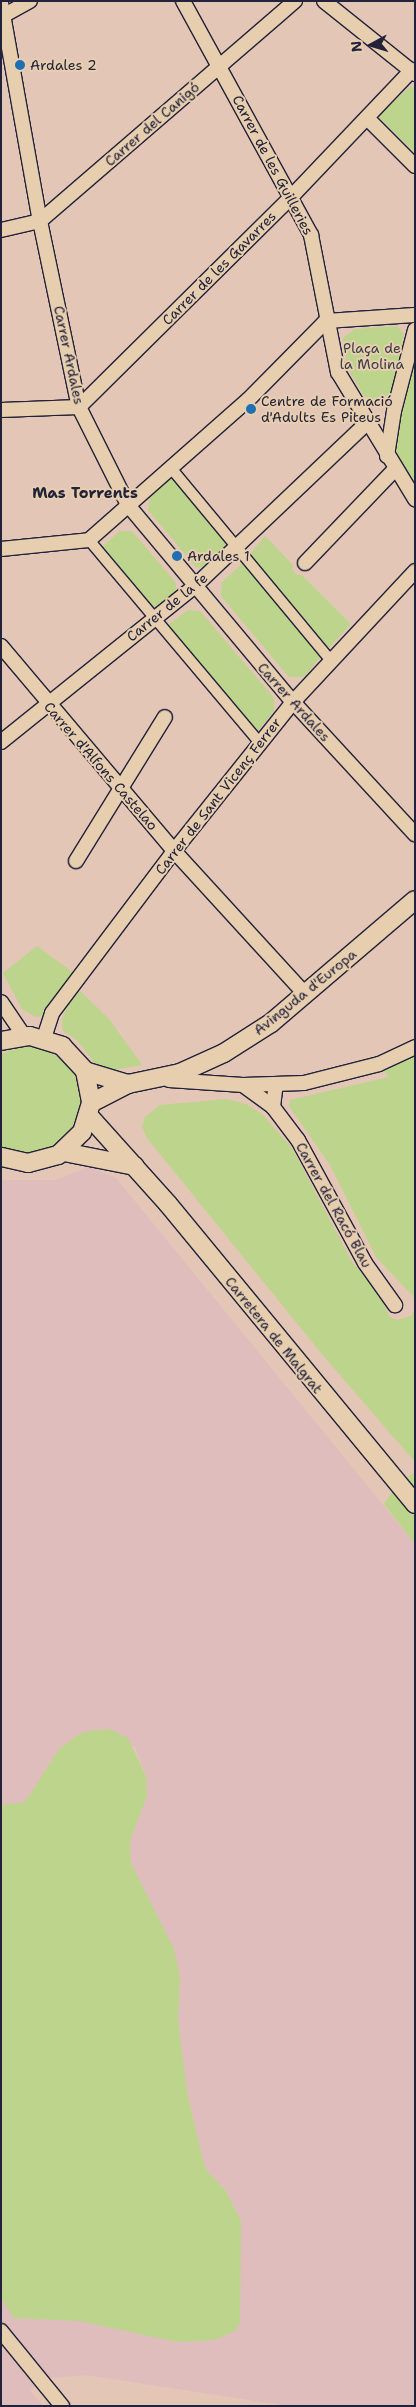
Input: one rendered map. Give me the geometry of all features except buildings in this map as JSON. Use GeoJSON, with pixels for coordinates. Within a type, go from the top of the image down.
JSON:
{"type":"FeatureCollection","features":[{"type":"Feature","properties":{"kind":"street"},"geometry":{"type":"LineString","coordinates":[[2,12],[30,1]]}},
{"type":"Feature","properties":{"kind":"street","name":"Carrer de les Guilleries"},"geometry":{"type":"LineString","coordinates":[[183,1],[292,196],[311,235],[326,321],[338,372],[387,456],[415,499]]}},
{"type":"Feature","properties":{"kind":"street","name":"Carrer del Canigó"},"geometry":{"type":"LineString","coordinates":[[1,230],[40,221],[294,1]]}},
{"type":"Feature","properties":{"kind":"street"},"geometry":{"type":"LineString","coordinates":[[324,1],[413,72]]}},
{"type":"Feature","properties":{"kind":"street","name":"Carrer Ardales"},"geometry":{"type":"LineString","coordinates":[[2,12],[40,221],[79,407],[128,505],[293,702],[415,834]]}},
{"type":"Feature","properties":{"kind":"street","name":"Carrer de les Gavarres"},"geometry":{"type":"LineString","coordinates":[[79,407],[292,196],[413,72]]}},
{"type":"Feature","properties":{"kind":"street"},"geometry":{"type":"LineString","coordinates":[[367,118],[415,166]]}},
{"type":"Feature","properties":{"kind":"street"},"geometry":{"type":"LineString","coordinates":[[1,549],[89,540],[248,400],[326,321],[415,314]]}},
{"type":"Feature","properties":{"kind":"street"},"geometry":{"type":"LineString","coordinates":[[387,456],[394,411],[415,330]]}},
{"type":"Feature","properties":{"kind":"street"},"geometry":{"type":"LineString","coordinates":[[1,410],[79,407]]}},
{"type":"Feature","properties":{"kind":"street","name":"Carrer de la fe"},"geometry":{"type":"LineString","coordinates":[[1,742],[195,586],[236,550],[368,422]]}},
{"type":"Feature","properties":{"kind":"street"},"geometry":{"type":"LineString","coordinates":[[171,468],[236,550],[331,661]]}},
{"type":"Feature","properties":{"kind":"street"},"geometry":{"type":"LineString","coordinates":[[305,564],[396,469]]}},
{"type":"Feature","properties":{"kind":"street"},"geometry":{"type":"LineString","coordinates":[[89,540],[153,620],[260,743]]}},
{"type":"Feature","properties":{"kind":"street","name":"Carrer de Sant Vicenç Ferrer"},"geometry":{"type":"LineString","coordinates":[[44,1038],[52,1013],[174,851],[293,702],[415,571]]}},
{"type":"Feature","properties":{"kind":"street","name":"Carrer d'Alfons Castelao"},"geometry":{"type":"LineString","coordinates":[[1,646],[47,704],[174,851],[305,994]]}},
{"type":"Feature","properties":{"kind":"street"},"geometry":{"type":"LineString","coordinates":[[76,861],[165,717]]}},
{"type":"Feature","properties":{"kind":"street","name":"Avinguda d'Europa"},"geometry":{"type":"LineString","coordinates":[[84,1071],[128,1084],[156,1080],[180,1073],[224,1053],[271,1023],[414,901]]}},
{"type":"Feature","properties":{"kind":"street"},"geometry":{"type":"LineString","coordinates":[[1,1002],[24,1036]]}},
{"type":"Feature","properties":{"kind":"street"},"geometry":{"type":"LineString","coordinates":[[1,1041],[24,1036],[44,1038],[68,1050],[84,1071],[90,1110],[77,1140],[64,1152],[40,1162],[6,1162]]}},
{"type":"Feature","properties":{"kind":"street"},"geometry":{"type":"LineString","coordinates":[[156,1080],[195,1079],[243,1085],[304,1083],[379,1064],[415,1047]]}},
{"type":"Feature","properties":{"kind":"street","name":"Avinguda d'Europa"},"geometry":{"type":"LineString","coordinates":[[90,1110],[128,1084]]}},
{"type":"Feature","properties":{"kind":"street"},"geometry":{"type":"LineString","coordinates":[[273,1107],[276,1084]]}},
{"type":"Feature","properties":{"kind":"street","name":"Carrer del Racó Blau"},"geometry":{"type":"LineString","coordinates":[[243,1085],[273,1107],[298,1140],[364,1263],[395,1304]]}},
{"type":"Feature","properties":{"kind":"street","name":"Carretera de Malgrat"},"geometry":{"type":"LineString","coordinates":[[90,1110],[415,1504]]}},
{"type":"Feature","properties":{"kind":"street"},"geometry":{"type":"LineString","coordinates":[[64,1152],[135,1166]]}},
{"type":"Feature","properties":{"kind":"street"},"geometry":{"type":"LineString","coordinates":[[1,2331],[62,2406]]}},
{"type":"Feature","properties":{"kind":"shaded area"},"geometry":{"type":"Polygon","coordinates":[[[90,1167],[116,1178],[415,1544],[415,2406],[288,2406],[86,2375],[50,2378],[30,2390],[43,2406],[1,2406],[1,2296],[14,2318],[79,2321],[177,2342],[215,2340],[235,2331],[238,2307],[241,2221],[226,2191],[207,2171],[203,2160],[187,2092],[178,2019],[180,1976],[174,1949],[131,1863],[130,1841],[147,1796],[146,1776],[135,1747],[78,1735],[59,1749],[25,1802],[1,1805],[1,1180],[56,1180],[90,1167]]]}},
{"type":"Feature","properties":{"kind":"green space"},"geometry":{"type":"Polygon","coordinates":[[[411,86],[415,90],[415,153],[378,116],[411,86]]]}},
{"type":"Feature","properties":{"kind":"green space","name":"Plaça de la Molina"},"geometry":{"type":"Polygon","coordinates":[[[397,326],[404,334],[392,398],[387,407],[371,408],[347,367],[343,338],[355,329],[397,326]]]}},
{"type":"Feature","properties":{"kind":"green space"},"geometry":{"type":"Polygon","coordinates":[[[415,333],[415,497],[389,456],[415,333]]]}},
{"type":"Feature","properties":{"kind":"green space"},"geometry":{"type":"Polygon","coordinates":[[[171,477],[230,548],[210,568],[196,567],[148,510],[150,497],[171,477]]]}},
{"type":"Feature","properties":{"kind":"green space"},"geometry":{"type":"Polygon","coordinates":[[[120,531],[132,531],[176,583],[175,597],[153,613],[100,549],[120,531]]]}},
{"type":"Feature","properties":{"kind":"green space"},"geometry":{"type":"Polygon","coordinates":[[[265,536],[293,565],[292,569],[297,575],[302,575],[351,624],[326,651],[247,558],[265,536]]]}},
{"type":"Feature","properties":{"kind":"green space"},"geometry":{"type":"Polygon","coordinates":[[[243,563],[322,655],[304,677],[289,677],[221,596],[222,582],[243,563]]]}},
{"type":"Feature","properties":{"kind":"green space"},"geometry":{"type":"Polygon","coordinates":[[[188,610],[200,611],[274,698],[274,711],[254,736],[165,627],[188,610]]]}},
{"type":"Feature","properties":{"kind":"green space"},"geometry":{"type":"Polygon","coordinates":[[[37,946],[75,974],[44,1015],[36,1017],[22,1009],[3,973],[37,946]]]}},
{"type":"Feature","properties":{"kind":"green space"},"geometry":{"type":"Polygon","coordinates":[[[80,991],[109,1019],[142,1065],[113,1070],[98,1067],[77,1040],[63,1031],[62,1019],[68,1005],[80,991]]]}},
{"type":"Feature","properties":{"kind":"green space"},"geometry":{"type":"Polygon","coordinates":[[[25,1046],[36,1047],[66,1060],[83,1087],[82,1119],[63,1145],[34,1157],[1,1149],[1,1054],[25,1046]]]}},
{"type":"Feature","properties":{"kind":"green space"},"geometry":{"type":"Polygon","coordinates":[[[415,1047],[415,1303],[413,1296],[376,1257],[330,1165],[289,1106],[290,1100],[389,1077],[379,1064],[415,1047]]]}},
{"type":"Feature","properties":{"kind":"green space"},"geometry":{"type":"Polygon","coordinates":[[[227,1099],[246,1104],[262,1114],[292,1148],[351,1260],[380,1296],[389,1316],[396,1320],[411,1316],[415,1309],[415,1462],[321,1353],[147,1138],[142,1127],[145,1117],[160,1105],[227,1099]]]}},
{"type":"Feature","properties":{"kind":"green space"},"geometry":{"type":"Polygon","coordinates":[[[415,1472],[415,1544],[384,1504],[398,1484],[415,1472]]]}},
{"type":"Feature","properties":{"kind":"green space"},"geometry":{"type":"Polygon","coordinates":[[[110,1729],[128,1738],[146,1776],[147,1796],[130,1841],[131,1863],[174,1949],[180,1976],[178,2019],[187,2092],[203,2160],[207,2171],[226,2191],[241,2221],[240,2323],[235,2331],[215,2340],[177,2342],[79,2321],[13,2318],[1,2296],[1,1805],[25,1802],[59,1749],[78,1735],[87,1731],[110,1729]]]}},
{"type":"Feature","properties":{"kind":"place","name":"Ardales 2"},"geometry":{"type":"Point","coordinates":[20,65]}},
{"type":"Feature","properties":{"kind":"place","name":"Centre de Formació d'Adults Es Piteus"},"geometry":{"type":"Point","coordinates":[251,409]}},
{"type":"Feature","properties":{"kind":"place","name":"Ardales 1"},"geometry":{"type":"Point","coordinates":[177,556]}},
{"type":"Feature","properties":{"kind":"district","name":"Mas Torrents"},"geometry":{"type":"Point","coordinates":[85,494]}}]}
